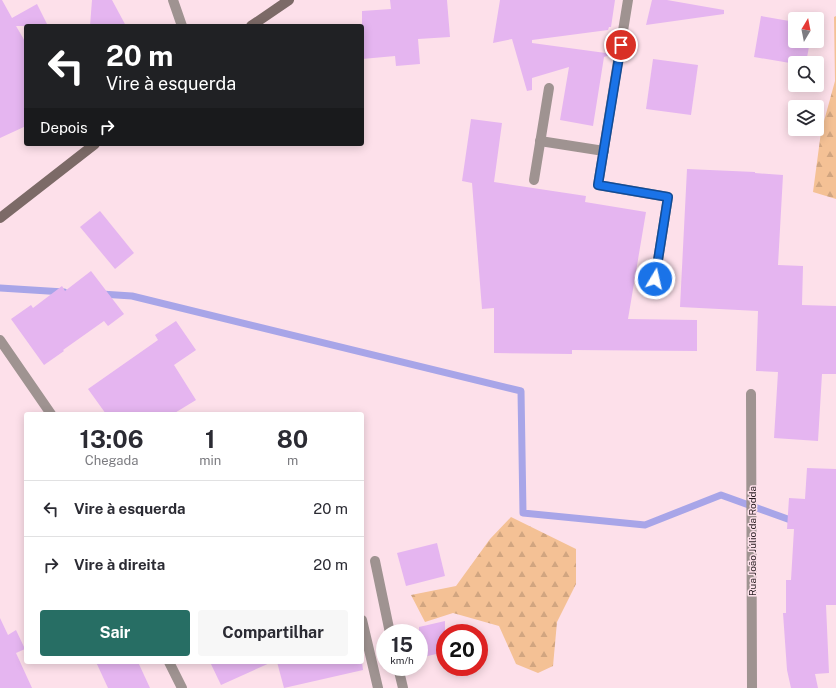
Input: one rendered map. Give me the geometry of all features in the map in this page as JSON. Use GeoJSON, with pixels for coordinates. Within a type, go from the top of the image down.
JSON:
{"type":"FeatureCollection","features":[{"type":"Feature","properties":{"kind":"street"},"geometry":{"type":"LineString","coordinates":[[173,0],[181,24]]}},
{"type":"Feature","properties":{"kind":"street"},"geometry":{"type":"LineString","coordinates":[[254,24],[289,0]]}},
{"type":"Feature","properties":{"kind":"street"},"geometry":{"type":"LineString","coordinates":[[628,0],[598,185],[668,197],[655,279]]}},
{"type":"Feature","properties":{"kind":"street"},"geometry":{"type":"LineString","coordinates":[[534,180],[549,88]]}},
{"type":"Feature","properties":{"kind":"street"},"geometry":{"type":"LineString","coordinates":[[540,141],[604,151]]}},
{"type":"Feature","properties":{"kind":"street"},"geometry":{"type":"LineString","coordinates":[[0,218],[92,146]]}},
{"type":"Feature","properties":{"kind":"street"},"geometry":{"type":"LineString","coordinates":[[0,340],[49,412]]}},
{"type":"Feature","properties":{"kind":"street","name":"Rua João Júlio da Rodda"},"geometry":{"type":"LineString","coordinates":[[751,394],[752,688]]}},
{"type":"Feature","properties":{"kind":"street"},"geometry":{"type":"LineString","coordinates":[[375,562],[388,624]]}},
{"type":"Feature","properties":{"kind":"street"},"geometry":{"type":"LineString","coordinates":[[364,628],[378,688]]}},
{"type":"Feature","properties":{"kind":"street"},"geometry":{"type":"LineString","coordinates":[[171,664],[182,688]]}},
{"type":"Feature","properties":{"kind":"street"},"geometry":{"type":"LineString","coordinates":[[400,676],[403,688]]}},
{"type":"Feature","properties":{"kind":"green space"},"geometry":{"type":"Polygon","coordinates":[[[836,16],[836,199],[813,192],[820,136],[824,136],[824,121],[835,81],[834,17],[836,16]]]}},
{"type":"Feature","properties":{"kind":"green space"},"geometry":{"type":"Polygon","coordinates":[[[511,517],[576,549],[576,584],[557,622],[553,666],[538,673],[516,664],[499,626],[453,613],[425,622],[411,595],[456,586],[490,539],[511,517]]]}},
{"type":"Feature","properties":{"kind":"building"},"geometry":{"type":"Polygon","coordinates":[[[0,0],[2,0],[12,18],[37,4],[47,24],[24,24],[24,26],[16,26],[24,40],[24,127],[0,138],[0,0]]]}},
{"type":"Feature","properties":{"kind":"building"},"geometry":{"type":"Polygon","coordinates":[[[92,0],[112,0],[125,24],[90,24],[92,0]]]}},
{"type":"Feature","properties":{"kind":"building"},"geometry":{"type":"Polygon","coordinates":[[[390,0],[447,0],[450,37],[418,39],[420,64],[396,66],[395,56],[364,59],[364,24],[362,24],[362,11],[391,9],[390,0]]]}},
{"type":"Feature","properties":{"kind":"building"},"geometry":{"type":"Polygon","coordinates":[[[500,0],[615,0],[611,27],[609,27],[608,30],[532,40],[532,43],[613,54],[604,57],[593,126],[560,120],[569,67],[532,78],[532,90],[527,91],[512,39],[493,43],[500,0]]]}},
{"type":"Feature","properties":{"kind":"building"},"geometry":{"type":"Polygon","coordinates":[[[652,0],[667,0],[724,10],[724,14],[646,25],[652,0]]]}},
{"type":"Feature","properties":{"kind":"building"},"geometry":{"type":"Polygon","coordinates":[[[761,16],[788,21],[788,48],[809,48],[807,56],[788,56],[788,63],[754,57],[761,16]]]}},
{"type":"Feature","properties":{"kind":"building"},"geometry":{"type":"Polygon","coordinates":[[[653,59],[698,65],[691,115],[646,109],[653,59]]]}},
{"type":"Feature","properties":{"kind":"building"},"geometry":{"type":"Polygon","coordinates":[[[471,119],[502,123],[494,182],[586,196],[585,202],[646,212],[628,319],[697,320],[697,351],[572,350],[572,354],[494,353],[494,308],[482,309],[472,183],[462,181],[471,119]]]}},
{"type":"Feature","properties":{"kind":"building"},"geometry":{"type":"Polygon","coordinates":[[[687,169],[755,172],[783,175],[778,265],[803,266],[802,305],[836,306],[836,374],[822,374],[818,441],[774,438],[778,372],[756,371],[758,311],[680,307],[687,169]]]}},
{"type":"Feature","properties":{"kind":"building"},"geometry":{"type":"Polygon","coordinates":[[[100,211],[134,253],[115,269],[80,227],[100,211]]]}},
{"type":"Feature","properties":{"kind":"building"},"geometry":{"type":"Polygon","coordinates":[[[91,271],[124,314],[108,326],[104,321],[44,365],[11,319],[31,305],[33,308],[62,286],[65,291],[91,271]]]}},
{"type":"Feature","properties":{"kind":"building"},"geometry":{"type":"Polygon","coordinates":[[[176,321],[196,350],[174,365],[196,400],[176,412],[105,412],[88,389],[158,340],[155,335],[176,321]]]}},
{"type":"Feature","properties":{"kind":"building"},"geometry":{"type":"Polygon","coordinates":[[[807,468],[836,469],[836,605],[826,605],[829,673],[815,674],[818,688],[791,688],[787,670],[783,613],[786,613],[786,580],[791,580],[794,529],[787,529],[789,498],[805,499],[807,468]]]}},
{"type":"Feature","properties":{"kind":"building"},"geometry":{"type":"Polygon","coordinates":[[[437,543],[445,576],[406,586],[397,553],[437,543]]]}},
{"type":"Feature","properties":{"kind":"building"},"geometry":{"type":"Polygon","coordinates":[[[0,618],[8,635],[16,630],[24,647],[24,649],[16,653],[32,688],[0,688],[0,618]]]}},
{"type":"Feature","properties":{"kind":"building"},"geometry":{"type":"Polygon","coordinates":[[[445,621],[445,624],[436,624],[436,654],[428,656],[428,625],[445,621]]]}},
{"type":"Feature","properties":{"kind":"building"},"geometry":{"type":"Polygon","coordinates":[[[97,664],[139,664],[150,688],[108,688],[97,664]]]}},
{"type":"Feature","properties":{"kind":"building"},"geometry":{"type":"Polygon","coordinates":[[[211,664],[268,664],[221,685],[211,664]]]}},
{"type":"Feature","properties":{"kind":"building"},"geometry":{"type":"Polygon","coordinates":[[[278,664],[362,664],[363,670],[284,688],[278,664]]]}},
{"type":"Feature","properties":{"kind":"waterway"},"geometry":{"type":"LineString","coordinates":[[0,288],[64,292]]}},
{"type":"Feature","properties":{"kind":"waterway"},"geometry":{"type":"LineString","coordinates":[[101,294],[132,296],[521,391],[523,513],[645,525],[721,495],[796,522]]}},
{"type":"Feature","properties":{"kind":"route"},"geometry":{"type":"LineString","coordinates":[[621,45],[598,185],[668,197],[655,279]]}}]}
